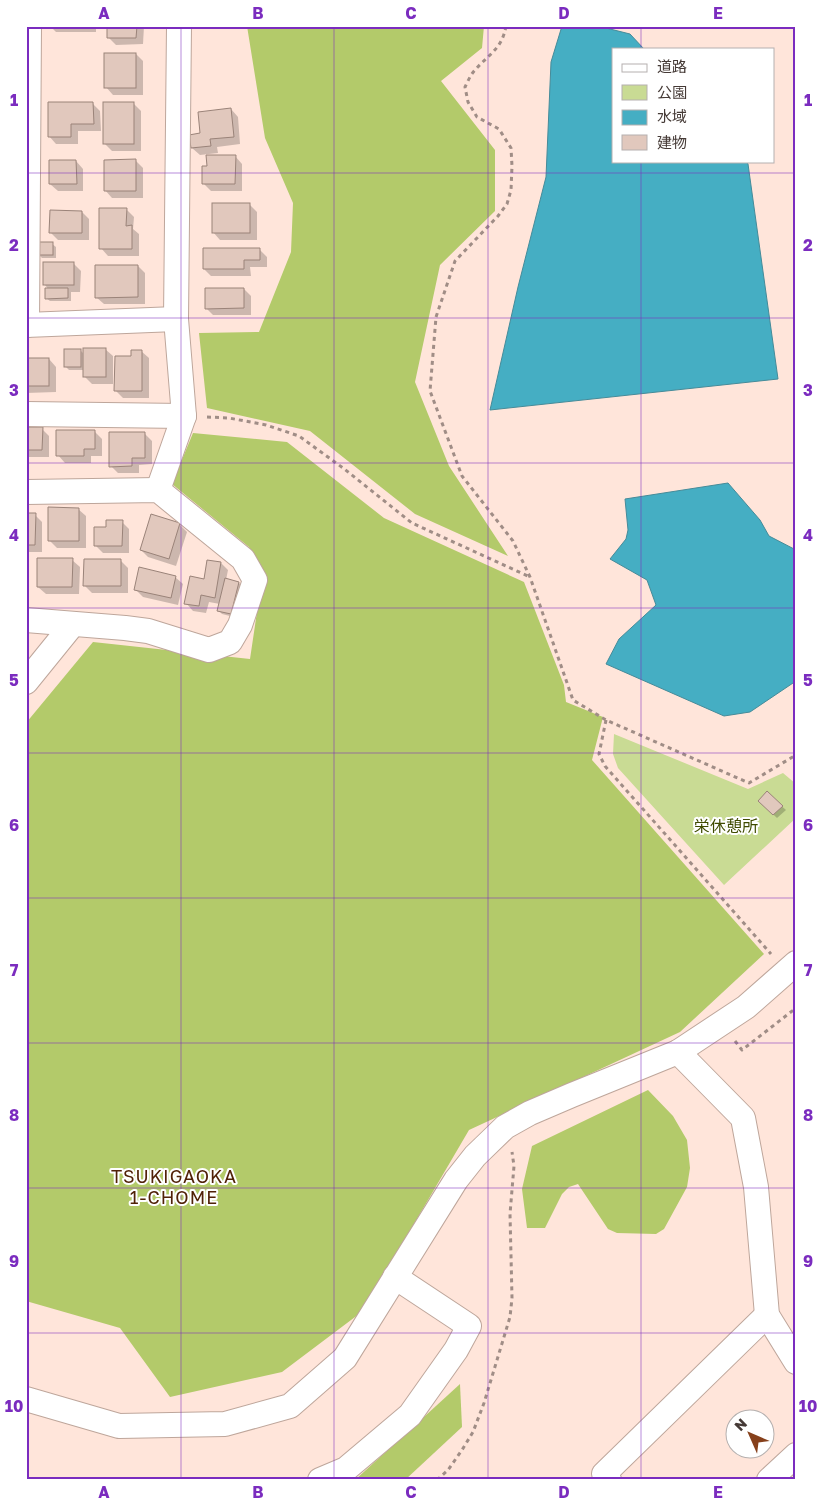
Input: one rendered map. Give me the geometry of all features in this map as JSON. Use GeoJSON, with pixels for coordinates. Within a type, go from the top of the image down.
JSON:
{"type":"FeatureCollection","features":[{"type":"Feature","properties":{"kind":"street"},"geometry":{"type":"LineString","coordinates":[[29,26],[27,325],[176,319]]}},
{"type":"Feature","properties":{"kind":"street"},"geometry":{"type":"LineString","coordinates":[[158,490],[184,416],[176,319],[179,26]]}},
{"type":"Feature","properties":{"kind":"street"},"geometry":{"type":"LineString","coordinates":[[26,414],[184,416]]}},
{"type":"Feature","properties":{"kind":"street"},"geometry":{"type":"LineString","coordinates":[[26,492],[158,490],[243,559],[255,580],[240,625],[230,642],[209,650],[148,631],[26,620]]}},
{"type":"Feature","properties":{"kind":"street"},"geometry":{"type":"LineString","coordinates":[[26,682],[73,624]]}},
{"type":"Feature","properties":{"kind":"street"},"geometry":{"type":"LineString","coordinates":[[26,1399],[119,1426],[226,1424],[290,1406],[345,1358],[456,1180],[475,1156],[505,1127],[530,1113],[678,1052],[746,1007],[796,963]]}},
{"type":"Feature","properties":{"kind":"street"},"geometry":{"type":"LineString","coordinates":[[678,1052],[743,1118],[756,1187],[767,1315],[796,1362]]}},
{"type":"Feature","properties":{"kind":"street"},"geometry":{"type":"LineString","coordinates":[[320,1480],[346,1469],[410,1415],[456,1350],[469,1326],[395,1277]]}},
{"type":"Feature","properties":{"kind":"street"},"geometry":{"type":"LineString","coordinates":[[609,1480],[604,1474],[767,1315]]}},
{"type":"Feature","properties":{"kind":"street"},"geometry":{"type":"LineString","coordinates":[[770,1480],[796,1455]]}},
{"type":"Feature","properties":{"kind":"path"},"geometry":{"type":"LineString","coordinates":[[506,26],[504,38],[497,50],[474,71],[465,87],[468,102],[477,117],[499,129],[511,148],[511,190],[507,204],[498,216],[455,261],[436,317],[430,391],[462,476],[513,541],[530,577],[573,700],[606,720],[749,783],[796,755]]}},
{"type":"Feature","properties":{"kind":"path"},"geometry":{"type":"LineString","coordinates":[[184,416],[229,418],[266,425],[299,436],[412,523],[530,577]]}},
{"type":"Feature","properties":{"kind":"path"},"geometry":{"type":"LineString","coordinates":[[606,720],[599,754],[605,766],[773,956]]}},
{"type":"Feature","properties":{"kind":"path"},"geometry":{"type":"LineString","coordinates":[[732,1037],[742,1050],[796,1008]]}},
{"type":"Feature","properties":{"kind":"path"},"geometry":{"type":"LineString","coordinates":[[437,1480],[458,1457],[473,1432],[510,1318],[512,1298],[510,1214],[514,1166],[512,1149]]}},
{"type":"Feature","properties":{"kind":"green space"},"geometry":{"type":"Polygon","coordinates":[[[247,26],[484,26],[482,48],[441,81],[495,150],[495,211],[440,265],[415,382],[449,466],[508,556],[415,514],[310,431],[207,408],[199,333],[259,332],[291,252],[293,203],[265,138],[247,26]]]}},
{"type":"Feature","properties":{"kind":"green space"},"geometry":{"type":"Polygon","coordinates":[[[193,433],[287,442],[384,518],[524,582],[564,685],[566,702],[603,717],[592,760],[764,954],[680,1032],[469,1130],[363,1311],[282,1372],[170,1397],[120,1328],[26,1301],[26,723],[93,642],[250,659],[261,585],[249,547],[172,484],[193,433]]]}},
{"type":"Feature","properties":{"kind":"green space","name":"栄休憩所"},"geometry":{"type":"Polygon","coordinates":[[[614,734],[748,789],[783,773],[796,784],[796,818],[724,885],[618,768],[613,754],[614,734]]]}},
{"type":"Feature","properties":{"kind":"green space"},"geometry":{"type":"Polygon","coordinates":[[[648,1090],[673,1116],[687,1140],[690,1168],[687,1187],[664,1229],[656,1234],[617,1233],[608,1229],[578,1184],[569,1187],[562,1194],[545,1228],[527,1228],[522,1189],[532,1146],[648,1090]]]}},
{"type":"Feature","properties":{"kind":"green space"},"geometry":{"type":"Polygon","coordinates":[[[460,1384],[462,1427],[405,1480],[355,1480],[460,1384]]]}},
{"type":"Feature","properties":{"kind":"water"},"geometry":{"type":"Polygon","coordinates":[[[562,26],[598,26],[630,34],[643,48],[612,48],[612,162],[747,162],[778,379],[490,410],[518,287],[546,177],[551,62],[562,26]]]}},
{"type":"Feature","properties":{"kind":"water"},"geometry":{"type":"Polygon","coordinates":[[[728,483],[760,520],[769,536],[796,550],[796,681],[750,712],[724,716],[606,664],[619,639],[656,605],[647,580],[610,559],[626,539],[628,530],[625,499],[728,483]]]}},
{"type":"Feature","properties":{"kind":"building"},"geometry":{"type":"Polygon","coordinates":[[[107,26],[137,26],[136,38],[107,38],[107,26]]]}},
{"type":"Feature","properties":{"kind":"building"},"geometry":{"type":"Polygon","coordinates":[[[104,53],[136,53],[136,88],[104,88],[104,53]]]}},
{"type":"Feature","properties":{"kind":"building"},"geometry":{"type":"Polygon","coordinates":[[[48,102],[93,102],[94,124],[71,124],[71,137],[48,137],[48,102]]]}},
{"type":"Feature","properties":{"kind":"building"},"geometry":{"type":"Polygon","coordinates":[[[103,102],[134,102],[134,144],[103,144],[103,102]]]}},
{"type":"Feature","properties":{"kind":"building"},"geometry":{"type":"Polygon","coordinates":[[[231,108],[234,137],[210,139],[211,146],[191,148],[189,135],[200,133],[198,112],[231,108]]]}},
{"type":"Feature","properties":{"kind":"building"},"geometry":{"type":"Polygon","coordinates":[[[206,155],[236,155],[235,184],[202,184],[202,166],[207,166],[206,155]]]}},
{"type":"Feature","properties":{"kind":"building"},"geometry":{"type":"Polygon","coordinates":[[[136,159],[136,191],[104,191],[104,160],[136,159]]]}},
{"type":"Feature","properties":{"kind":"building"},"geometry":{"type":"Polygon","coordinates":[[[49,160],[76,160],[77,184],[49,184],[49,160]]]}},
{"type":"Feature","properties":{"kind":"building"},"geometry":{"type":"Polygon","coordinates":[[[212,203],[250,203],[250,233],[212,233],[212,203]]]}},
{"type":"Feature","properties":{"kind":"building"},"geometry":{"type":"Polygon","coordinates":[[[99,208],[127,208],[126,226],[132,225],[132,249],[99,249],[99,208]]]}},
{"type":"Feature","properties":{"kind":"building"},"geometry":{"type":"Polygon","coordinates":[[[50,210],[82,211],[82,233],[49,233],[50,210]]]}},
{"type":"Feature","properties":{"kind":"building"},"geometry":{"type":"Polygon","coordinates":[[[37,242],[53,242],[53,255],[37,255],[37,242]]]}},
{"type":"Feature","properties":{"kind":"building"},"geometry":{"type":"Polygon","coordinates":[[[203,248],[260,248],[260,260],[244,260],[244,269],[203,269],[203,248]]]}},
{"type":"Feature","properties":{"kind":"building"},"geometry":{"type":"Polygon","coordinates":[[[43,262],[74,262],[74,285],[43,285],[43,262]]]}},
{"type":"Feature","properties":{"kind":"building"},"geometry":{"type":"Polygon","coordinates":[[[95,265],[138,265],[138,297],[95,298],[95,265]]]}},
{"type":"Feature","properties":{"kind":"building"},"geometry":{"type":"Polygon","coordinates":[[[45,288],[68,288],[68,298],[45,299],[45,288]]]}},
{"type":"Feature","properties":{"kind":"building"},"geometry":{"type":"Polygon","coordinates":[[[205,288],[244,288],[244,308],[205,309],[205,288]]]}},
{"type":"Feature","properties":{"kind":"building"},"geometry":{"type":"Polygon","coordinates":[[[83,348],[106,348],[106,377],[83,377],[83,348]]]}},
{"type":"Feature","properties":{"kind":"building"},"geometry":{"type":"Polygon","coordinates":[[[64,349],[81,349],[81,367],[64,367],[64,349]]]}},
{"type":"Feature","properties":{"kind":"building"},"geometry":{"type":"Polygon","coordinates":[[[131,350],[142,350],[142,391],[114,391],[115,356],[131,356],[131,350]]]}},
{"type":"Feature","properties":{"kind":"building"},"geometry":{"type":"Polygon","coordinates":[[[26,358],[49,358],[49,386],[26,386],[26,358]]]}},
{"type":"Feature","properties":{"kind":"building"},"geometry":{"type":"Polygon","coordinates":[[[26,427],[43,427],[42,450],[26,450],[26,427]]]}},
{"type":"Feature","properties":{"kind":"building"},"geometry":{"type":"Polygon","coordinates":[[[56,430],[95,430],[95,449],[84,449],[84,456],[56,456],[56,430]]]}},
{"type":"Feature","properties":{"kind":"building"},"geometry":{"type":"Polygon","coordinates":[[[109,432],[145,432],[145,458],[132,458],[132,466],[109,467],[109,432]]]}},
{"type":"Feature","properties":{"kind":"building"},"geometry":{"type":"Polygon","coordinates":[[[48,507],[79,508],[79,541],[48,541],[48,507]]]}},
{"type":"Feature","properties":{"kind":"building"},"geometry":{"type":"Polygon","coordinates":[[[26,513],[36,513],[35,545],[26,545],[26,513]]]}},
{"type":"Feature","properties":{"kind":"building"},"geometry":{"type":"Polygon","coordinates":[[[151,514],[180,523],[169,559],[140,550],[151,514]]]}},
{"type":"Feature","properties":{"kind":"building"},"geometry":{"type":"Polygon","coordinates":[[[106,520],[123,520],[122,546],[94,546],[94,527],[106,527],[106,520]]]}},
{"type":"Feature","properties":{"kind":"building"},"geometry":{"type":"Polygon","coordinates":[[[37,558],[73,558],[72,587],[37,587],[37,558]]]}},
{"type":"Feature","properties":{"kind":"building"},"geometry":{"type":"Polygon","coordinates":[[[84,559],[121,559],[121,586],[83,586],[84,559]]]}},
{"type":"Feature","properties":{"kind":"building"},"geometry":{"type":"Polygon","coordinates":[[[207,560],[221,562],[215,598],[201,595],[199,606],[184,604],[190,576],[204,579],[207,560]]]}},
{"type":"Feature","properties":{"kind":"building"},"geometry":{"type":"Polygon","coordinates":[[[139,567],[176,576],[171,598],[134,590],[139,567]]]}},
{"type":"Feature","properties":{"kind":"building"},"geometry":{"type":"Polygon","coordinates":[[[225,578],[239,582],[231,614],[217,611],[225,578]]]}},
{"type":"Feature","properties":{"kind":"building"},"geometry":{"type":"Polygon","coordinates":[[[767,791],[783,806],[773,815],[758,801],[767,791]]]}},
{"type":"Feature","properties":{"kind":"district","name":"TSUKIGAOKA 1-CHOME"},"geometry":{"type":"Point","coordinates":[174,1187]}}]}
